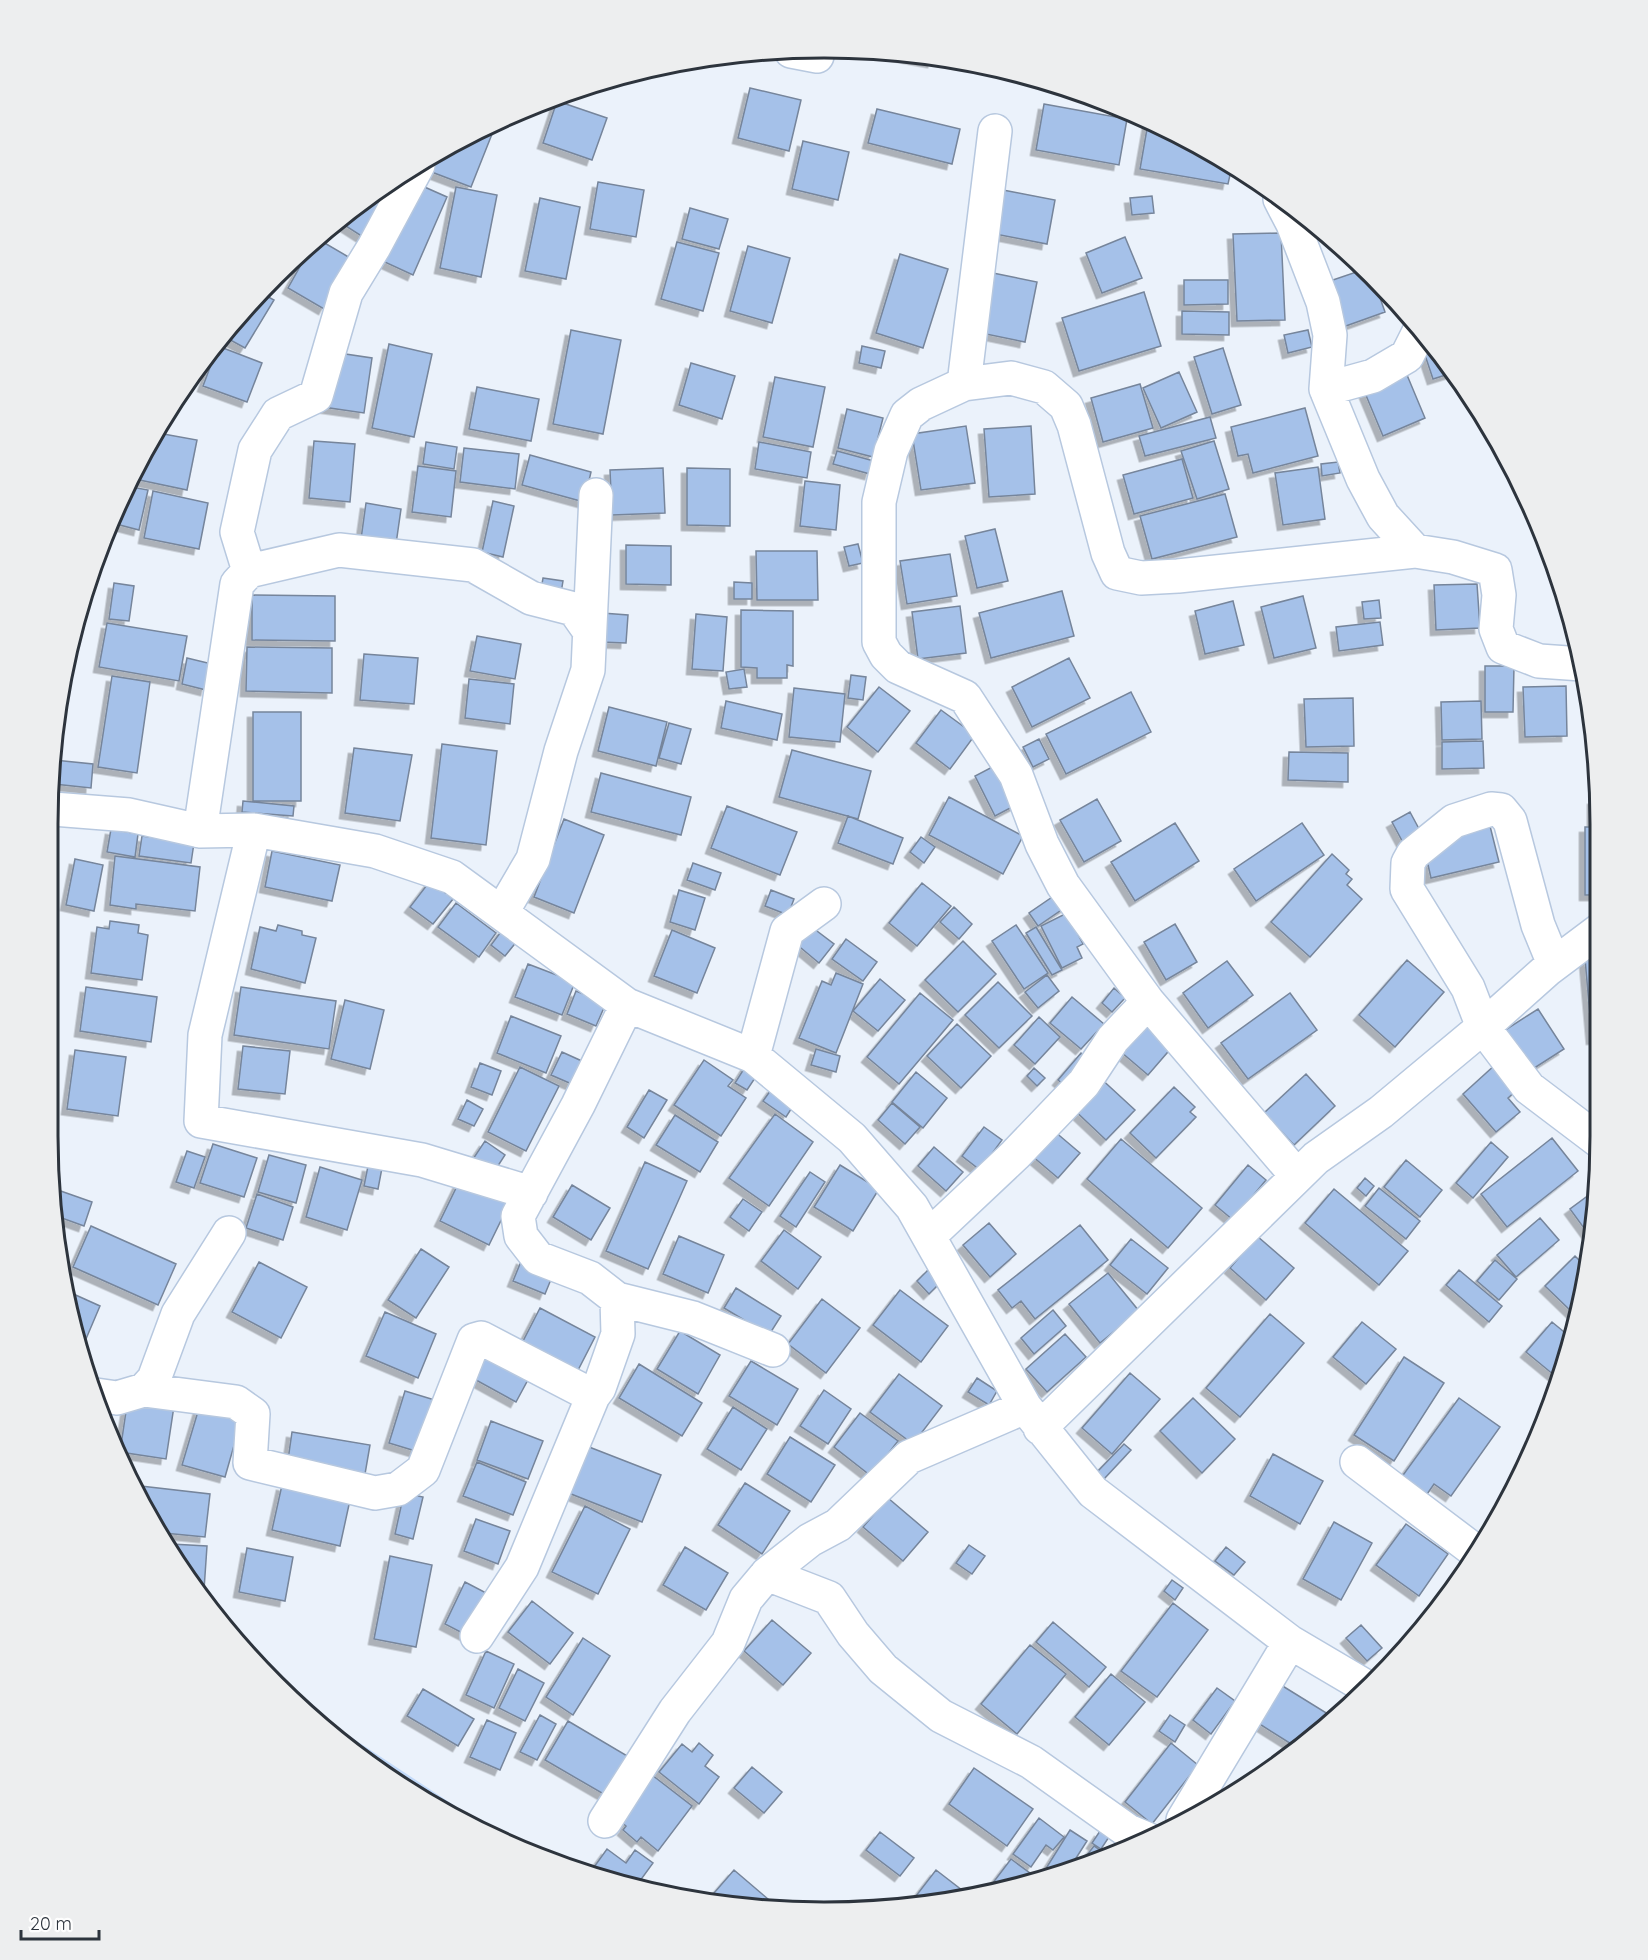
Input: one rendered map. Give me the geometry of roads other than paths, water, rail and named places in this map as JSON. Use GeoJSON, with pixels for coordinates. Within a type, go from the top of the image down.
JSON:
{"type":"FeatureCollection","features":[{"type":"Feature","properties":{"kind":"street"},"geometry":{"type":"LineString","coordinates":[[964,384],[995,131]]}},
{"type":"Feature","properties":{"kind":"street"},"geometry":{"type":"LineString","coordinates":[[249,571],[237,532],[255,450],[278,414],[315,396],[346,293],[408,182]]}},
{"type":"Feature","properties":{"kind":"street"},"geometry":{"type":"LineString","coordinates":[[1297,223],[1323,302],[1330,335],[1326,388],[1364,479],[1383,516],[1415,551]]}},
{"type":"Feature","properties":{"kind":"street"},"geometry":{"type":"LineString","coordinates":[[1326,388],[1373,376],[1407,356],[1416,339]]}},
{"type":"Feature","properties":{"kind":"street"},"geometry":{"type":"LineString","coordinates":[[1297,1176],[1148,1002],[1063,885],[1042,844],[1016,775],[965,697],[898,668],[886,655],[879,642],[879,502],[891,451],[907,415],[921,404],[964,384],[1011,378],[1044,387],[1066,406],[1074,425],[1108,553],[1117,573],[1141,578],[1178,576],[1415,551],[1453,557],[1496,570],[1499,595],[1496,629],[1503,647],[1539,661],[1572,663]]}},
{"type":"Feature","properties":{"kind":"street"},"geometry":{"type":"LineString","coordinates":[[502,912],[532,859],[561,751],[588,670],[588,629],[596,495]]}},
{"type":"Feature","properties":{"kind":"street"},"geometry":{"type":"LineString","coordinates":[[200,831],[237,584],[249,571],[339,550],[473,565],[531,598],[574,609],[588,629]]}},
{"type":"Feature","properties":{"kind":"street"},"geometry":{"type":"LineString","coordinates":[[1554,964],[1538,925],[1510,821],[1501,810],[1491,809],[1454,821],[1413,854],[1408,863],[1407,889],[1468,988],[1483,1027],[1529,1088],[1590,1135]]}},
{"type":"Feature","properties":{"kind":"street"},"geometry":{"type":"LineString","coordinates":[[59,810],[129,816],[200,831],[254,830],[375,851],[452,877],[627,1005],[753,1056],[852,1138],[912,1207],[1033,1418],[1093,1492],[1290,1642],[1359,1683]]}},
{"type":"Feature","properties":{"kind":"street"},"geometry":{"type":"LineString","coordinates":[[254,830],[205,1035],[201,1121],[422,1160],[531,1193]]}},
{"type":"Feature","properties":{"kind":"street"},"geometry":{"type":"LineString","coordinates":[[753,1056],[787,931],[824,904]]}},
{"type":"Feature","properties":{"kind":"street"},"geometry":{"type":"LineString","coordinates":[[605,1821],[675,1711],[728,1642],[746,1599],[766,1574],[810,1540],[838,1525],[909,1457],[1033,1418],[1316,1158],[1381,1112],[1554,964],[1590,937]]}},
{"type":"Feature","properties":{"kind":"street"},"geometry":{"type":"LineString","coordinates":[[930,1235],[1015,1155],[1084,1083],[1113,1039],[1148,1002]]}},
{"type":"Feature","properties":{"kind":"street"},"geometry":{"type":"LineString","coordinates":[[627,1005],[578,1106],[518,1216],[521,1236],[538,1258],[590,1278],[617,1299],[693,1318],[772,1350]]}},
{"type":"Feature","properties":{"kind":"street"},"geometry":{"type":"LineString","coordinates":[[144,1390],[154,1379],[178,1314],[229,1233]]}},
{"type":"Feature","properties":{"kind":"street"},"geometry":{"type":"LineString","coordinates":[[477,1636],[522,1567],[593,1395],[599,1388],[618,1334],[617,1299]]}},
{"type":"Feature","properties":{"kind":"street"},"geometry":{"type":"LineString","coordinates":[[104,1396],[117,1398],[144,1390],[236,1402],[254,1414],[250,1463],[375,1493],[398,1489],[423,1470],[474,1340],[481,1338],[593,1395]]}},
{"type":"Feature","properties":{"kind":"street"},"geometry":{"type":"LineString","coordinates":[[1357,1462],[1469,1547]]}},
{"type":"Feature","properties":{"kind":"street"},"geometry":{"type":"LineString","coordinates":[[766,1574],[829,1598],[853,1634],[883,1669],[941,1716],[1030,1762],[1128,1831],[1136,1835]]}},
{"type":"Feature","properties":{"kind":"street"},"geometry":{"type":"LineString","coordinates":[[1190,1808],[1290,1642]]}}]}
